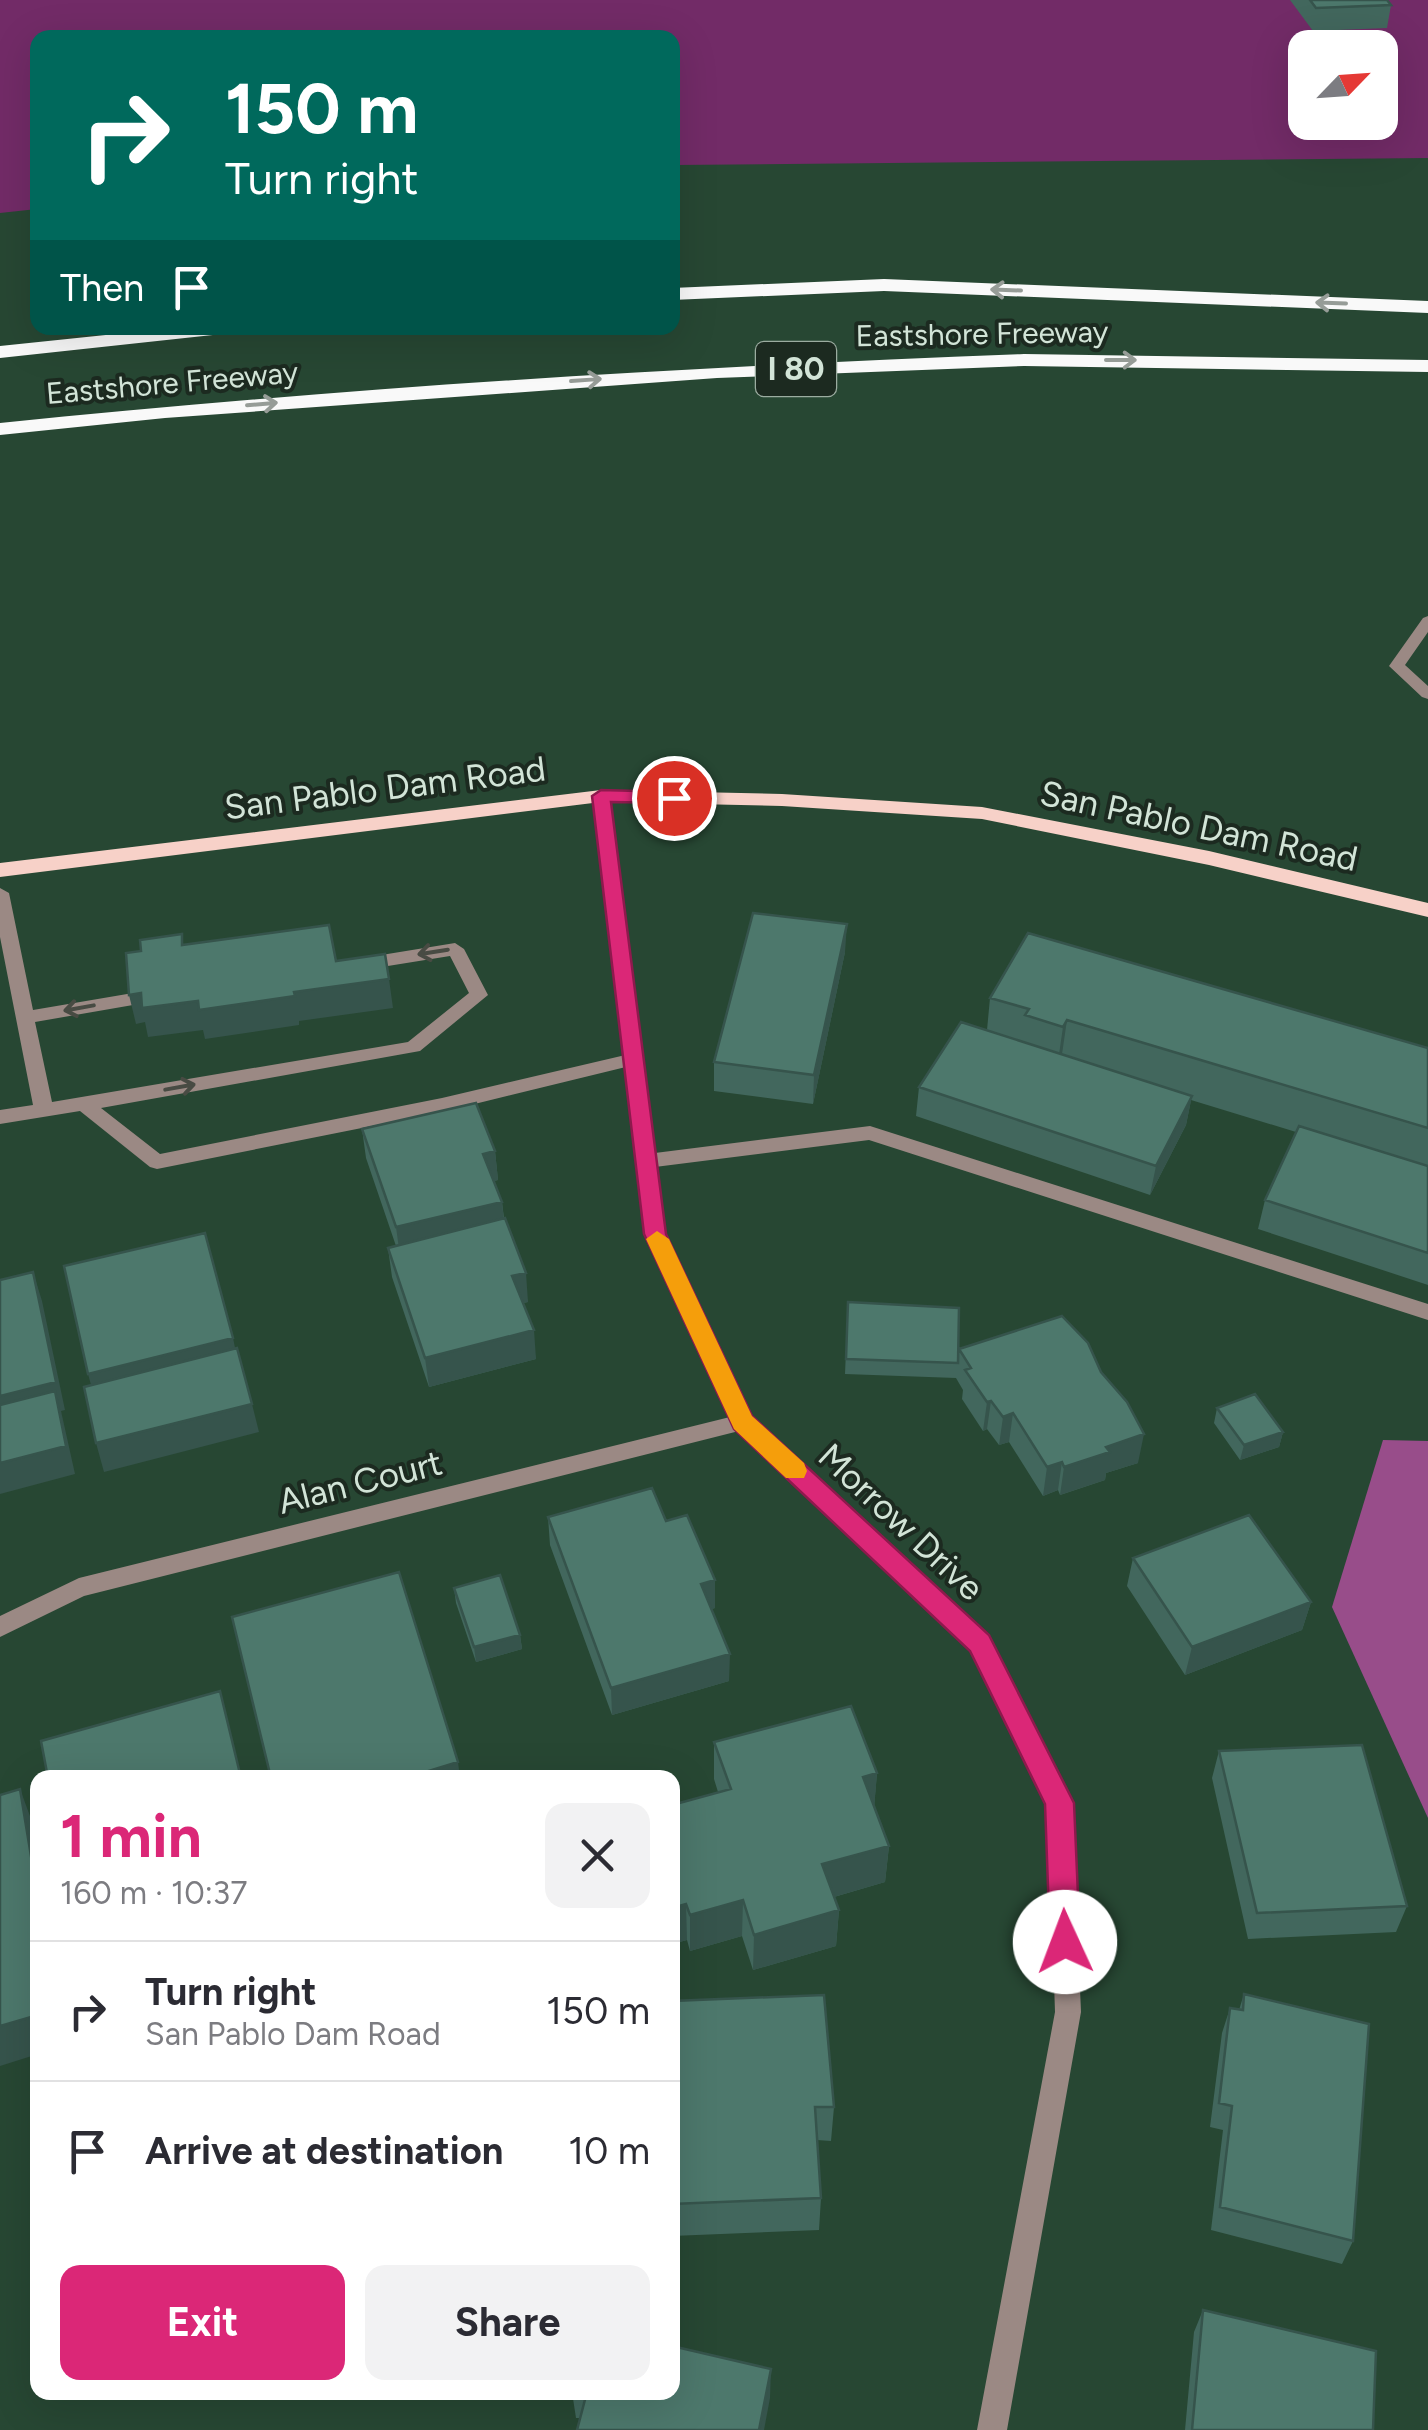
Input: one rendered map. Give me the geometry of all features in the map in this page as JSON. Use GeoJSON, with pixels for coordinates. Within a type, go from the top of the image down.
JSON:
{"type":"FeatureCollection","features":[{"type":"Feature","properties":{"kind":"highway","name":"Eastshore Freeway"},"geometry":{"type":"LineString","coordinates":[[680,294],[884,286],[1428,307]]}},
{"type":"Feature","properties":{"kind":"highway","name":"Eastshore Freeway"},"geometry":{"type":"LineString","coordinates":[[0,352],[157,335]]}},
{"type":"Feature","properties":{"kind":"highway","name":"Eastshore Freeway"},"geometry":{"type":"LineString","coordinates":[[0,429],[165,412],[680,374],[1024,360],[1428,366]]}},
{"type":"Feature","properties":{"kind":"highway"},"geometry":{"type":"LineString","coordinates":[[0,448],[165,412]]}},
{"type":"Feature","properties":{"kind":"main road","name":"San Pablo Dam Road"},"geometry":{"type":"LineString","coordinates":[[0,870],[601,796],[782,800],[982,813],[1209,858],[1428,910]]}},
{"type":"Feature","properties":{"kind":"street"},"geometry":{"type":"LineString","coordinates":[[1428,621],[1397,666],[1428,694]]}},
{"type":"Feature","properties":{"kind":"street","name":"Morrow Drive"},"geometry":{"type":"LineString","coordinates":[[601,796],[655,1234],[743,1422],[980,1643],[1060,1803],[1068,2012],[992,2430]]}},
{"type":"Feature","properties":{"kind":"street"},"geometry":{"type":"LineString","coordinates":[[0,894],[44,1110]]}},
{"type":"Feature","properties":{"kind":"street"},"geometry":{"type":"LineString","coordinates":[[0,1116],[413,1047],[479,995],[454,949],[336,968]]}},
{"type":"Feature","properties":{"kind":"street"},"geometry":{"type":"LineString","coordinates":[[25,1018],[133,999]]}},
{"type":"Feature","properties":{"kind":"street"},"geometry":{"type":"LineString","coordinates":[[84,1104],[157,1162],[442,1105],[634,1059]]}},
{"type":"Feature","properties":{"kind":"street"},"geometry":{"type":"LineString","coordinates":[[647,1161],[870,1133],[1428,1312]]}},
{"type":"Feature","properties":{"kind":"street","name":"Alan Court"},"geometry":{"type":"LineString","coordinates":[[0,1627],[79,1588],[743,1422]]}},
{"type":"Feature","properties":{"kind":"shaded area"},"geometry":{"type":"Polygon","coordinates":[[[0,0],[1428,0],[1428,158],[680,165],[680,30],[30,30],[30,210],[0,213],[0,0]]]}},
{"type":"Feature","properties":{"kind":"shaded area"},"geometry":{"type":"Polygon","coordinates":[[[1383,1440],[1428,1441],[1428,1818],[1332,1607],[1383,1440]]]}},
{"type":"Feature","properties":{"kind":"building"},"geometry":{"type":"Polygon","coordinates":[[[1310,0],[1387,0],[1391,5],[1316,8],[1310,0]]]}},
{"type":"Feature","properties":{"kind":"building"},"geometry":{"type":"Polygon","coordinates":[[[753,913],[847,924],[814,1075],[714,1062],[753,913]]]}},
{"type":"Feature","properties":{"kind":"building"},"geometry":{"type":"Polygon","coordinates":[[[329,925],[336,961],[385,954],[389,979],[199,1010],[198,1001],[142,1008],[141,993],[129,995],[126,953],[141,951],[140,940],[182,934],[182,945],[329,925]]]}},
{"type":"Feature","properties":{"kind":"building"},"geometry":{"type":"Polygon","coordinates":[[[1028,933],[1428,1048],[1428,1128],[1067,1020],[1063,1027],[1025,1015],[1029,1009],[990,998],[1028,933]]]}},
{"type":"Feature","properties":{"kind":"building"},"geometry":{"type":"Polygon","coordinates":[[[961,1022],[1192,1096],[1156,1166],[919,1087],[961,1022]]]}},
{"type":"Feature","properties":{"kind":"building"},"geometry":{"type":"Polygon","coordinates":[[[476,1103],[495,1151],[483,1154],[502,1202],[396,1227],[362,1129],[476,1103]]]}},
{"type":"Feature","properties":{"kind":"building"},"geometry":{"type":"Polygon","coordinates":[[[1299,1126],[1428,1166],[1428,1253],[1265,1200],[1299,1126]]]}},
{"type":"Feature","properties":{"kind":"building"},"geometry":{"type":"Polygon","coordinates":[[[505,1218],[526,1273],[512,1276],[534,1330],[425,1358],[388,1248],[505,1218]]]}},
{"type":"Feature","properties":{"kind":"building"},"geometry":{"type":"Polygon","coordinates":[[[205,1233],[233,1338],[88,1374],[64,1266],[205,1233]]]}},
{"type":"Feature","properties":{"kind":"building"},"geometry":{"type":"Polygon","coordinates":[[[33,1272],[56,1382],[0,1396],[0,1280],[33,1272]]]}},
{"type":"Feature","properties":{"kind":"building"},"geometry":{"type":"Polygon","coordinates":[[[848,1302],[959,1308],[958,1363],[846,1359],[848,1302]]]}},
{"type":"Feature","properties":{"kind":"building"},"geometry":{"type":"Polygon","coordinates":[[[1062,1316],[1088,1343],[1101,1372],[1127,1402],[1144,1434],[1106,1447],[1110,1452],[1064,1467],[1062,1462],[1047,1467],[1013,1413],[1003,1417],[991,1401],[987,1402],[965,1370],[971,1368],[959,1349],[1062,1316]]]}},
{"type":"Feature","properties":{"kind":"building"},"geometry":{"type":"Polygon","coordinates":[[[237,1348],[252,1404],[96,1443],[84,1387],[237,1348]]]}},
{"type":"Feature","properties":{"kind":"building"},"geometry":{"type":"Polygon","coordinates":[[[55,1391],[66,1446],[0,1463],[0,1405],[55,1391]]]}},
{"type":"Feature","properties":{"kind":"building"},"geometry":{"type":"Polygon","coordinates":[[[1255,1394],[1283,1432],[1244,1445],[1217,1408],[1255,1394]]]}},
{"type":"Feature","properties":{"kind":"building"},"geometry":{"type":"Polygon","coordinates":[[[652,1488],[666,1521],[687,1515],[715,1580],[701,1584],[730,1654],[611,1688],[548,1517],[652,1488]]]}},
{"type":"Feature","properties":{"kind":"building"},"geometry":{"type":"Polygon","coordinates":[[[1249,1515],[1311,1602],[1192,1647],[1133,1558],[1249,1515]]]}},
{"type":"Feature","properties":{"kind":"building"},"geometry":{"type":"Polygon","coordinates":[[[399,1572],[458,1762],[432,1770],[269,1770],[232,1617],[399,1572]]]}},
{"type":"Feature","properties":{"kind":"building"},"geometry":{"type":"Polygon","coordinates":[[[500,1575],[520,1635],[474,1647],[454,1588],[500,1575]]]}},
{"type":"Feature","properties":{"kind":"building"},"geometry":{"type":"Polygon","coordinates":[[[220,1691],[239,1770],[46,1770],[41,1741],[220,1691]]]}},
{"type":"Feature","properties":{"kind":"building"},"geometry":{"type":"Polygon","coordinates":[[[851,1706],[877,1773],[863,1777],[889,1846],[822,1864],[839,1910],[754,1935],[743,1900],[690,1915],[686,1904],[680,1906],[680,1803],[731,1789],[714,1742],[851,1706]]]}},
{"type":"Feature","properties":{"kind":"building"},"geometry":{"type":"Polygon","coordinates":[[[1362,1745],[1407,1906],[1257,1913],[1219,1751],[1362,1745]]]}},
{"type":"Feature","properties":{"kind":"building"},"geometry":{"type":"Polygon","coordinates":[[[20,1789],[30,1850],[30,2017],[0,2026],[0,1795],[20,1789]]]}},
{"type":"Feature","properties":{"kind":"building"},"geometry":{"type":"Polygon","coordinates":[[[1244,1994],[1369,2024],[1353,2241],[1220,2207],[1232,2106],[1219,2103],[1230,2008],[1243,2010],[1244,1994]]]}},
{"type":"Feature","properties":{"kind":"building"},"geometry":{"type":"Polygon","coordinates":[[[824,1995],[834,2107],[815,2107],[821,2198],[680,2204],[680,2001],[824,1995]]]}},
{"type":"Feature","properties":{"kind":"building"},"geometry":{"type":"Polygon","coordinates":[[[1203,2310],[1376,2351],[1373,2430],[1192,2430],[1203,2310]]]}},
{"type":"Feature","properties":{"kind":"building"},"geometry":{"type":"Polygon","coordinates":[[[680,2348],[771,2369],[759,2430],[577,2430],[585,2400],[680,2400],[680,2348]]]}},
{"type":"Feature","properties":{"kind":"slow traffic"},"geometry":{"type":"LineString","coordinates":[[657,1239],[743,1422],[795,1471]]}},
{"type":"Feature","properties":{"kind":"route"},"geometry":{"type":"LineString","coordinates":[[674,798],[601,796],[655,1234],[743,1422],[980,1643],[1060,1803],[1065,1942]]}}]}
